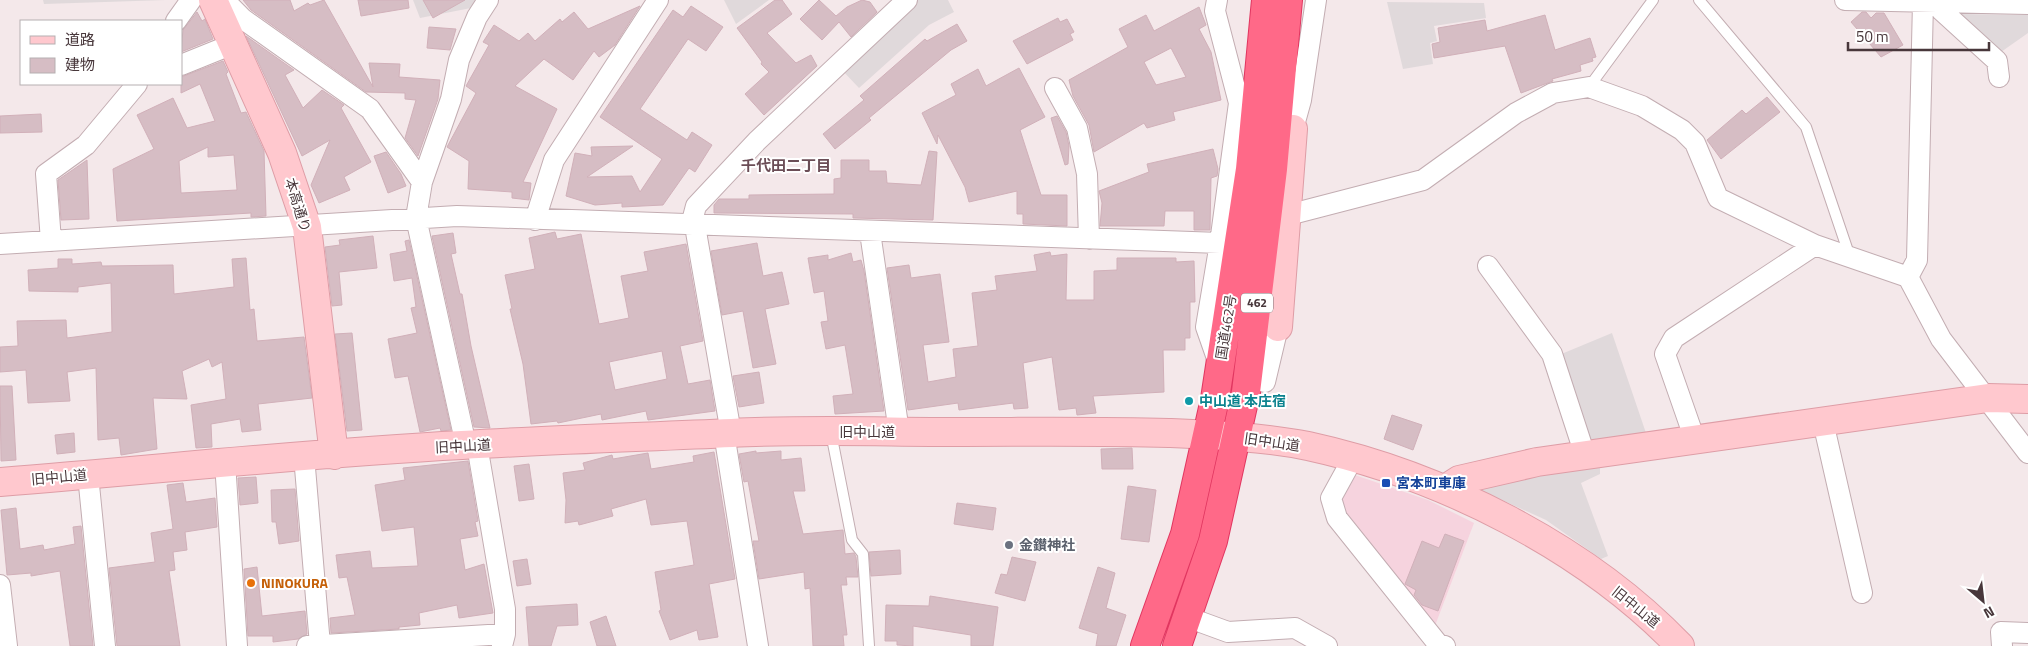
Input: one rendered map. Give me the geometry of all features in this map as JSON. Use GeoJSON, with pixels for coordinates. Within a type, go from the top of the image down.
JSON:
{"type":"FeatureCollection","features":[{"type":"Feature","properties":{"kind":"highway","name":"国道462号"},"geometry":{"type":"LineString","coordinates":[[1177,646],[1213,541],[1248,379],[1262,169],[1266,0]]}},
{"type":"Feature","properties":{"kind":"highway","name":"国道462号"},"geometry":{"type":"LineString","coordinates":[[1144,646],[1185,534],[1208,434],[1220,366],[1262,169],[1288,0]]}},
{"type":"Feature","properties":{"kind":"main road","name":"本高通り"},"geometry":{"type":"LineString","coordinates":[[213,0],[282,153],[307,227],[334,454]]}},
{"type":"Feature","properties":{"kind":"main road"},"geometry":{"type":"LineString","coordinates":[[1278,328],[1293,129]]}},
{"type":"Feature","properties":{"kind":"main road"},"geometry":{"type":"LineString","coordinates":[[1445,489],[1459,480],[1537,462],[1988,398],[2028,399]]}},
{"type":"Feature","properties":{"kind":"main road","name":"旧中山道"},"geometry":{"type":"LineString","coordinates":[[0,482],[304,456],[471,445],[728,433],[1208,434],[1304,446],[1353,458],[1445,489],[1492,511],[1592,573],[1634,604],[1680,646]]}},
{"type":"Feature","properties":{"kind":"street"},"geometry":{"type":"LineString","coordinates":[[177,20],[191,0]]}},
{"type":"Feature","properties":{"kind":"street"},"geometry":{"type":"LineString","coordinates":[[224,0],[243,19],[370,109],[422,182]]}},
{"type":"Feature","properties":{"kind":"street"},"geometry":{"type":"LineString","coordinates":[[304,456],[313,645],[503,640],[505,609],[471,445],[416,218],[422,182],[451,99],[459,60],[477,16],[488,0]]}},
{"type":"Feature","properties":{"kind":"street"},"geometry":{"type":"LineString","coordinates":[[535,220],[554,160],[658,0]]}},
{"type":"Feature","properties":{"kind":"street"},"geometry":{"type":"LineString","coordinates":[[758,646],[728,433],[693,225],[696,206],[757,141],[906,0]]}},
{"type":"Feature","properties":{"kind":"street"},"geometry":{"type":"LineString","coordinates":[[1217,0],[1215,11],[1239,103],[1220,243],[1206,327],[1220,366]]}},
{"type":"Feature","properties":{"kind":"street"},"geometry":{"type":"LineString","coordinates":[[1293,129],[1301,100],[1316,0]]}},
{"type":"Feature","properties":{"kind":"street"},"geometry":{"type":"LineString","coordinates":[[1845,0],[2028,4]]}},
{"type":"Feature","properties":{"kind":"street"},"geometry":{"type":"LineString","coordinates":[[1908,277],[1917,260],[1931,2]]}},
{"type":"Feature","properties":{"kind":"street"},"geometry":{"type":"LineString","coordinates":[[1931,2],[1997,61],[1999,77]]}},
{"type":"Feature","properties":{"kind":"street"},"geometry":{"type":"LineString","coordinates":[[182,65],[233,44]]}},
{"type":"Feature","properties":{"kind":"street"},"geometry":{"type":"LineString","coordinates":[[51,241],[46,174],[86,145],[136,85]]}},
{"type":"Feature","properties":{"kind":"street"},"geometry":{"type":"LineString","coordinates":[[1288,215],[1423,180],[1516,113],[1553,93],[1589,86],[1642,106],[1682,130],[1695,144],[1718,198],[1815,245],[1908,277],[1941,339],[1970,380],[1988,398],[2028,453]]}},
{"type":"Feature","properties":{"kind":"street"},"geometry":{"type":"LineString","coordinates":[[1055,88],[1077,128],[1087,174],[1089,239]]}},
{"type":"Feature","properties":{"kind":"street"},"geometry":{"type":"LineString","coordinates":[[0,244],[307,227],[458,216],[1220,243]]}},
{"type":"Feature","properties":{"kind":"street"},"geometry":{"type":"LineString","coordinates":[[870,232],[899,432]]}},
{"type":"Feature","properties":{"kind":"street"},"geometry":{"type":"LineString","coordinates":[[1695,440],[1665,354],[1674,338],[1815,245]]}},
{"type":"Feature","properties":{"kind":"street"},"geometry":{"type":"LineString","coordinates":[[1488,266],[1552,354],[1585,455]]}},
{"type":"Feature","properties":{"kind":"street"},"geometry":{"type":"LineString","coordinates":[[1248,379],[1265,382],[1278,328]]}},
{"type":"Feature","properties":{"kind":"street"},"geometry":{"type":"LineString","coordinates":[[1823,422],[1862,593]]}},
{"type":"Feature","properties":{"kind":"street"},"geometry":{"type":"LineString","coordinates":[[1353,458],[1330,498],[1337,518],[1438,644],[1445,646]]}},
{"type":"Feature","properties":{"kind":"street"},"geometry":{"type":"LineString","coordinates":[[225,462],[237,646]]}},
{"type":"Feature","properties":{"kind":"street"},"geometry":{"type":"LineString","coordinates":[[88,475],[105,646]]}},
{"type":"Feature","properties":{"kind":"street"},"geometry":{"type":"LineString","coordinates":[[0,584],[7,646]]}},
{"type":"Feature","properties":{"kind":"street"},"geometry":{"type":"LineString","coordinates":[[1187,617],[1228,632],[1295,628],[1327,646]]}},
{"type":"Feature","properties":{"kind":"street"},"geometry":{"type":"LineString","coordinates":[[2002,646],[2001,632],[2028,633]]}},
{"type":"Feature","properties":{"kind":"lane"},"geometry":{"type":"LineString","coordinates":[[1589,86],[1653,0]]}},
{"type":"Feature","properties":{"kind":"lane"},"geometry":{"type":"LineString","coordinates":[[1699,0],[1806,127],[1850,257]]}},
{"type":"Feature","properties":{"kind":"lane"},"geometry":{"type":"LineString","coordinates":[[831,432],[852,540],[863,554],[869,646]]}},
{"type":"Feature","properties":{"kind":"shaded area"},"geometry":{"type":"Polygon","coordinates":[[[43,0],[166,0],[44,4],[43,0]]]}},
{"type":"Feature","properties":{"kind":"shaded area"},"geometry":{"type":"Polygon","coordinates":[[[413,0],[477,0],[471,8],[420,18],[413,0]]]}},
{"type":"Feature","properties":{"kind":"shaded area"},"geometry":{"type":"Polygon","coordinates":[[[724,0],[769,0],[736,24],[724,0]]]}},
{"type":"Feature","properties":{"kind":"shaded area"},"geometry":{"type":"Polygon","coordinates":[[[912,0],[948,0],[954,12],[929,25],[859,88],[840,68],[912,0]]]}},
{"type":"Feature","properties":{"kind":"shaded area"},"geometry":{"type":"Polygon","coordinates":[[[1387,2],[1484,3],[1486,18],[1434,26],[1437,41],[1430,43],[1433,64],[1403,69],[1387,2]]]}},
{"type":"Feature","properties":{"kind":"shaded area"},"geometry":{"type":"Polygon","coordinates":[[[1959,14],[2028,15],[2028,33],[2001,52],[1959,14]]]}},
{"type":"Feature","properties":{"kind":"shaded area"},"geometry":{"type":"Polygon","coordinates":[[[1612,333],[1647,436],[1590,443],[1559,355],[1612,333]]]}},
{"type":"Feature","properties":{"kind":"shaded area"},"geometry":{"type":"Polygon","coordinates":[[[1600,462],[1600,474],[1581,483],[1608,556],[1601,559],[1546,520],[1475,488],[1600,462]]]}},
{"type":"Feature","properties":{"kind":"shaded area"},"geometry":{"type":"Polygon","coordinates":[[[1349,473],[1428,500],[1474,523],[1433,631],[1339,506],[1349,473]]]}},
{"type":"Feature","properties":{"kind":"building"},"geometry":{"type":"Polygon","coordinates":[[[243,0],[290,0],[294,11],[308,3],[310,5],[324,0],[373,87],[369,63],[400,64],[399,77],[440,80],[438,99],[418,156],[405,138],[416,100],[405,99],[405,93],[366,92],[251,10],[243,0]]]}},
{"type":"Feature","properties":{"kind":"building"},"geometry":{"type":"Polygon","coordinates":[[[358,0],[408,0],[409,8],[361,16],[358,0]]]}},
{"type":"Feature","properties":{"kind":"building"},"geometry":{"type":"Polygon","coordinates":[[[423,0],[465,0],[433,18],[423,0]]]}},
{"type":"Feature","properties":{"kind":"building"},"geometry":{"type":"Polygon","coordinates":[[[775,0],[782,0],[792,14],[767,33],[796,63],[811,55],[817,66],[764,115],[745,94],[769,72],[761,64],[762,62],[737,28],[775,0]]]}},
{"type":"Feature","properties":{"kind":"building"},"geometry":{"type":"Polygon","coordinates":[[[819,0],[836,16],[847,7],[862,0],[870,2],[877,12],[851,37],[839,22],[822,40],[800,19],[819,0]]]}},
{"type":"Feature","properties":{"kind":"building"},"geometry":{"type":"Polygon","coordinates":[[[640,6],[615,45],[599,57],[594,51],[573,80],[544,59],[515,86],[557,109],[523,182],[531,183],[529,200],[512,198],[512,192],[468,189],[469,161],[447,147],[476,93],[466,86],[489,45],[483,42],[494,25],[519,41],[528,33],[535,41],[560,19],[562,22],[574,12],[588,29],[640,6]]]}},
{"type":"Feature","properties":{"kind":"building"},"geometry":{"type":"Polygon","coordinates":[[[691,6],[723,27],[706,51],[688,39],[640,109],[687,140],[692,132],[712,145],[695,172],[689,168],[663,205],[622,207],[622,203],[595,205],[566,196],[575,153],[592,156],[591,147],[633,146],[587,177],[632,176],[640,192],[662,159],[600,117],[673,10],[683,17],[691,6]]]}},
{"type":"Feature","properties":{"kind":"building"},"geometry":{"type":"Polygon","coordinates":[[[1199,7],[1206,25],[1199,29],[1211,52],[1221,100],[1173,112],[1175,120],[1147,128],[1144,123],[1094,152],[1089,125],[1073,96],[1069,80],[1128,47],[1119,29],[1146,15],[1154,31],[1199,7]],[[1171,48],[1144,62],[1156,85],[1186,77],[1171,48]]]}},
{"type":"Feature","properties":{"kind":"building"},"geometry":{"type":"Polygon","coordinates":[[[197,12],[202,21],[205,19],[213,39],[182,52],[183,30],[197,12]]]}},
{"type":"Feature","properties":{"kind":"building"},"geometry":{"type":"Polygon","coordinates":[[[1862,12],[1866,12],[1871,18],[1876,13],[1884,13],[1903,45],[1881,57],[1851,22],[1862,12]]]}},
{"type":"Feature","properties":{"kind":"building"},"geometry":{"type":"Polygon","coordinates":[[[1545,15],[1555,50],[1590,38],[1596,57],[1592,58],[1593,61],[1580,65],[1581,71],[1552,79],[1553,81],[1521,93],[1505,46],[1434,58],[1432,44],[1440,42],[1438,28],[1485,20],[1487,31],[1545,15]]]}},
{"type":"Feature","properties":{"kind":"building"},"geometry":{"type":"Polygon","coordinates":[[[1058,18],[1060,22],[1067,19],[1074,32],[1070,34],[1073,40],[1027,64],[1013,41],[1058,18]]]}},
{"type":"Feature","properties":{"kind":"building"},"geometry":{"type":"Polygon","coordinates":[[[957,24],[967,41],[951,50],[869,118],[871,120],[835,149],[823,134],[864,100],[860,96],[925,39],[927,41],[957,24]]]}},
{"type":"Feature","properties":{"kind":"building"},"geometry":{"type":"Polygon","coordinates":[[[429,27],[456,29],[450,50],[427,48],[429,27]]]}},
{"type":"Feature","properties":{"kind":"building"},"geometry":{"type":"Polygon","coordinates":[[[246,36],[294,70],[285,75],[303,108],[322,90],[344,105],[341,108],[371,162],[344,177],[350,190],[319,203],[311,185],[330,140],[302,156],[246,36]]]}},
{"type":"Feature","properties":{"kind":"building"},"geometry":{"type":"Polygon","coordinates":[[[223,61],[241,113],[246,112],[264,151],[266,216],[251,217],[251,213],[117,221],[113,169],[154,149],[137,115],[173,98],[187,128],[215,121],[200,84],[181,93],[182,77],[223,61]],[[208,147],[179,161],[181,193],[237,190],[234,155],[208,157],[208,147]]]}},
{"type":"Feature","properties":{"kind":"building"},"geometry":{"type":"Polygon","coordinates":[[[1019,68],[1045,117],[1020,130],[1041,195],[1067,195],[1067,226],[1023,224],[1023,214],[1017,214],[1017,191],[969,202],[965,187],[938,135],[937,144],[922,113],[956,95],[951,84],[978,69],[986,86],[1019,68]]]}},
{"type":"Feature","properties":{"kind":"building"},"geometry":{"type":"Polygon","coordinates":[[[1767,97],[1780,112],[1721,159],[1707,140],[1742,110],[1746,114],[1767,97]]]}},
{"type":"Feature","properties":{"kind":"building"},"geometry":{"type":"Polygon","coordinates":[[[41,114],[42,132],[0,133],[0,116],[41,114]]]}},
{"type":"Feature","properties":{"kind":"building"},"geometry":{"type":"Polygon","coordinates":[[[1057,116],[1066,132],[1069,146],[1068,164],[1065,165],[1051,118],[1057,116]]]}},
{"type":"Feature","properties":{"kind":"building"},"geometry":{"type":"Polygon","coordinates":[[[1213,149],[1218,169],[1217,176],[1211,178],[1210,230],[1194,230],[1194,211],[1165,211],[1164,226],[1100,226],[1102,203],[1099,191],[1149,172],[1147,164],[1213,149]]]}},
{"type":"Feature","properties":{"kind":"building"},"geometry":{"type":"Polygon","coordinates":[[[929,151],[937,152],[933,220],[853,218],[853,214],[714,213],[714,205],[719,199],[749,199],[749,195],[834,194],[834,179],[841,178],[841,160],[869,160],[869,171],[886,171],[887,183],[921,185],[929,151]]]}},
{"type":"Feature","properties":{"kind":"building"},"geometry":{"type":"Polygon","coordinates":[[[386,152],[401,174],[406,186],[388,193],[374,156],[386,152]]]}},
{"type":"Feature","properties":{"kind":"building"},"geometry":{"type":"Polygon","coordinates":[[[87,160],[89,219],[61,220],[58,180],[87,160]]]}},
{"type":"Feature","properties":{"kind":"building"},"geometry":{"type":"Polygon","coordinates":[[[555,232],[557,239],[581,234],[599,324],[629,318],[621,276],[648,271],[644,252],[686,244],[703,341],[680,346],[688,384],[710,380],[715,411],[648,420],[646,411],[602,420],[601,414],[558,423],[557,421],[531,424],[523,364],[510,309],[512,309],[505,275],[535,269],[529,238],[555,232]],[[662,351],[609,362],[615,390],[667,379],[662,351]]]}},
{"type":"Feature","properties":{"kind":"building"},"geometry":{"type":"Polygon","coordinates":[[[453,233],[456,253],[451,254],[460,294],[462,294],[471,346],[490,428],[474,427],[432,236],[453,233]]]}},
{"type":"Feature","properties":{"kind":"building"},"geometry":{"type":"Polygon","coordinates":[[[373,236],[377,268],[339,272],[342,305],[332,306],[325,247],[340,245],[339,240],[373,236]]]}},
{"type":"Feature","properties":{"kind":"building"},"geometry":{"type":"Polygon","coordinates":[[[409,240],[451,430],[441,431],[440,428],[420,432],[408,376],[395,378],[388,339],[417,333],[411,308],[416,307],[412,278],[394,281],[390,254],[407,251],[405,241],[409,240]]]}},
{"type":"Feature","properties":{"kind":"building"},"geometry":{"type":"Polygon","coordinates":[[[757,243],[763,276],[782,272],[789,304],[765,309],[776,364],[753,368],[743,311],[722,315],[711,251],[757,243]]]}},
{"type":"Feature","properties":{"kind":"building"},"geometry":{"type":"Polygon","coordinates":[[[1050,252],[1051,256],[1067,254],[1066,300],[1094,300],[1094,271],[1117,270],[1117,258],[1176,258],[1176,262],[1194,261],[1195,302],[1190,302],[1190,338],[1185,338],[1185,350],[1163,350],[1164,392],[1093,396],[1096,413],[1077,415],[1076,408],[1059,410],[1052,357],[1023,363],[1028,408],[1014,409],[1013,403],[959,410],[958,403],[908,410],[887,268],[909,265],[911,278],[940,274],[949,342],[923,345],[928,382],[956,377],[953,349],[978,346],[972,293],[997,290],[995,276],[1037,271],[1034,255],[1050,252]]]}},
{"type":"Feature","properties":{"kind":"building"},"geometry":{"type":"Polygon","coordinates":[[[851,253],[853,262],[861,260],[864,271],[884,411],[835,414],[833,396],[853,394],[845,345],[826,349],[821,322],[828,321],[824,291],[814,293],[808,258],[828,255],[828,260],[851,253]]]}},
{"type":"Feature","properties":{"kind":"building"},"geometry":{"type":"Polygon","coordinates":[[[246,258],[250,310],[254,309],[257,341],[304,337],[312,398],[258,404],[261,430],[242,432],[240,419],[211,424],[212,447],[196,448],[191,405],[226,399],[222,362],[212,367],[209,359],[182,371],[187,399],[153,398],[157,449],[121,455],[119,438],[98,440],[96,368],[67,372],[70,401],[28,403],[26,370],[0,372],[0,347],[18,346],[17,321],[66,320],[67,338],[112,332],[111,283],[78,287],[78,292],[29,291],[28,270],[58,268],[58,259],[72,259],[72,264],[101,262],[102,266],[173,265],[174,294],[234,287],[232,259],[246,258]]]}},
{"type":"Feature","properties":{"kind":"building"},"geometry":{"type":"Polygon","coordinates":[[[352,333],[362,430],[347,431],[335,334],[352,333]]]}},
{"type":"Feature","properties":{"kind":"building"},"geometry":{"type":"Polygon","coordinates":[[[759,372],[764,403],[739,407],[733,376],[759,372]]]}},
{"type":"Feature","properties":{"kind":"building"},"geometry":{"type":"Polygon","coordinates":[[[0,386],[12,386],[16,460],[1,461],[0,386]]]}},
{"type":"Feature","properties":{"kind":"building"},"geometry":{"type":"Polygon","coordinates":[[[1392,415],[1422,425],[1413,450],[1384,439],[1392,415]]]}},
{"type":"Feature","properties":{"kind":"building"},"geometry":{"type":"Polygon","coordinates":[[[74,433],[75,452],[57,454],[55,435],[74,433]]]}},
{"type":"Feature","properties":{"kind":"building"},"geometry":{"type":"Polygon","coordinates":[[[1132,448],[1133,469],[1102,469],[1101,449],[1132,448]]]}},
{"type":"Feature","properties":{"kind":"building"},"geometry":{"type":"Polygon","coordinates":[[[756,451],[756,453],[781,451],[781,460],[801,458],[805,491],[793,491],[803,534],[843,530],[845,554],[854,553],[856,557],[858,577],[846,577],[847,585],[841,585],[847,635],[843,635],[844,646],[813,646],[810,588],[805,589],[804,572],[759,579],[753,541],[759,541],[748,481],[744,482],[739,454],[756,451]]]}},
{"type":"Feature","properties":{"kind":"building"},"geometry":{"type":"Polygon","coordinates":[[[714,452],[735,579],[709,584],[718,637],[699,640],[697,630],[670,640],[659,611],[661,610],[655,572],[694,565],[687,521],[651,525],[646,499],[611,509],[613,516],[579,525],[578,521],[565,523],[566,500],[563,473],[585,470],[583,463],[612,455],[613,459],[648,453],[651,469],[694,462],[693,456],[714,452]]]}},
{"type":"Feature","properties":{"kind":"building"},"geometry":{"type":"Polygon","coordinates":[[[468,461],[478,521],[475,522],[478,536],[460,539],[465,570],[484,564],[493,613],[459,618],[457,605],[419,613],[420,625],[399,627],[399,629],[331,633],[330,618],[355,615],[347,577],[339,578],[336,555],[370,551],[372,568],[418,566],[414,527],[382,531],[375,485],[405,480],[403,468],[468,461]]]}},
{"type":"Feature","properties":{"kind":"building"},"geometry":{"type":"Polygon","coordinates":[[[529,464],[534,499],[519,501],[514,466],[529,464]]]}},
{"type":"Feature","properties":{"kind":"building"},"geometry":{"type":"Polygon","coordinates":[[[256,477],[258,503],[240,505],[238,478],[256,477]]]}},
{"type":"Feature","properties":{"kind":"building"},"geometry":{"type":"Polygon","coordinates":[[[183,483],[186,502],[215,498],[217,527],[185,532],[187,550],[173,552],[175,570],[169,571],[180,646],[117,646],[109,568],[155,562],[151,533],[173,529],[167,485],[183,483]]]}},
{"type":"Feature","properties":{"kind":"building"},"geometry":{"type":"Polygon","coordinates":[[[1128,486],[1156,490],[1149,542],[1121,539],[1128,486]]]}},
{"type":"Feature","properties":{"kind":"building"},"geometry":{"type":"Polygon","coordinates":[[[295,489],[299,541],[279,544],[276,522],[272,522],[271,490],[295,489]]]}},
{"type":"Feature","properties":{"kind":"building"},"geometry":{"type":"Polygon","coordinates":[[[957,503],[996,508],[993,530],[954,524],[957,503]]]}},
{"type":"Feature","properties":{"kind":"building"},"geometry":{"type":"Polygon","coordinates":[[[16,508],[20,549],[43,545],[44,550],[75,544],[73,527],[81,526],[93,646],[70,646],[60,571],[31,576],[31,573],[7,575],[1,510],[16,508]]]}},
{"type":"Feature","properties":{"kind":"building"},"geometry":{"type":"Polygon","coordinates":[[[1445,534],[1464,541],[1438,611],[1422,605],[1414,595],[1416,590],[1405,584],[1422,541],[1439,548],[1445,534]]]}},
{"type":"Feature","properties":{"kind":"building"},"geometry":{"type":"Polygon","coordinates":[[[900,550],[901,574],[871,576],[869,552],[900,550]]]}},
{"type":"Feature","properties":{"kind":"building"},"geometry":{"type":"Polygon","coordinates":[[[1012,557],[1036,562],[1025,601],[995,593],[1001,574],[1007,575],[1012,557]]]}},
{"type":"Feature","properties":{"kind":"building"},"geometry":{"type":"Polygon","coordinates":[[[527,559],[531,584],[517,586],[513,561],[527,559]]]}},
{"type":"Feature","properties":{"kind":"building"},"geometry":{"type":"Polygon","coordinates":[[[257,567],[262,616],[305,611],[307,634],[298,639],[273,642],[273,636],[248,636],[244,569],[257,567]]]}},
{"type":"Feature","properties":{"kind":"building"},"geometry":{"type":"Polygon","coordinates":[[[1098,567],[1115,573],[1106,608],[1126,615],[1116,646],[1096,646],[1098,634],[1079,628],[1098,567]]]}},
{"type":"Feature","properties":{"kind":"building"},"geometry":{"type":"Polygon","coordinates":[[[930,596],[998,607],[993,646],[971,646],[971,635],[913,626],[913,646],[897,645],[897,641],[885,641],[886,605],[929,606],[930,596]]]}},
{"type":"Feature","properties":{"kind":"building"},"geometry":{"type":"Polygon","coordinates":[[[577,604],[578,625],[557,626],[551,646],[529,646],[526,607],[577,604]]]}},
{"type":"Feature","properties":{"kind":"building"},"geometry":{"type":"Polygon","coordinates":[[[606,616],[616,646],[597,646],[590,622],[606,616]]]}},
{"type":"Feature","properties":{"kind":"place","name":"中山道 本庄宿"},"geometry":{"type":"Point","coordinates":[1189,401]}},
{"type":"Feature","properties":{"kind":"place","name":"宮本町車庫"},"geometry":{"type":"Point","coordinates":[1386,483]}},
{"type":"Feature","properties":{"kind":"place","name":"金鑚神社"},"geometry":{"type":"Point","coordinates":[1009,545]}},
{"type":"Feature","properties":{"kind":"place","name":"NINOKURA"},"geometry":{"type":"Point","coordinates":[251,583]}},
{"type":"Feature","properties":{"kind":"district","name":"千代田二丁目"},"geometry":{"type":"Point","coordinates":[786,166]}}]}
